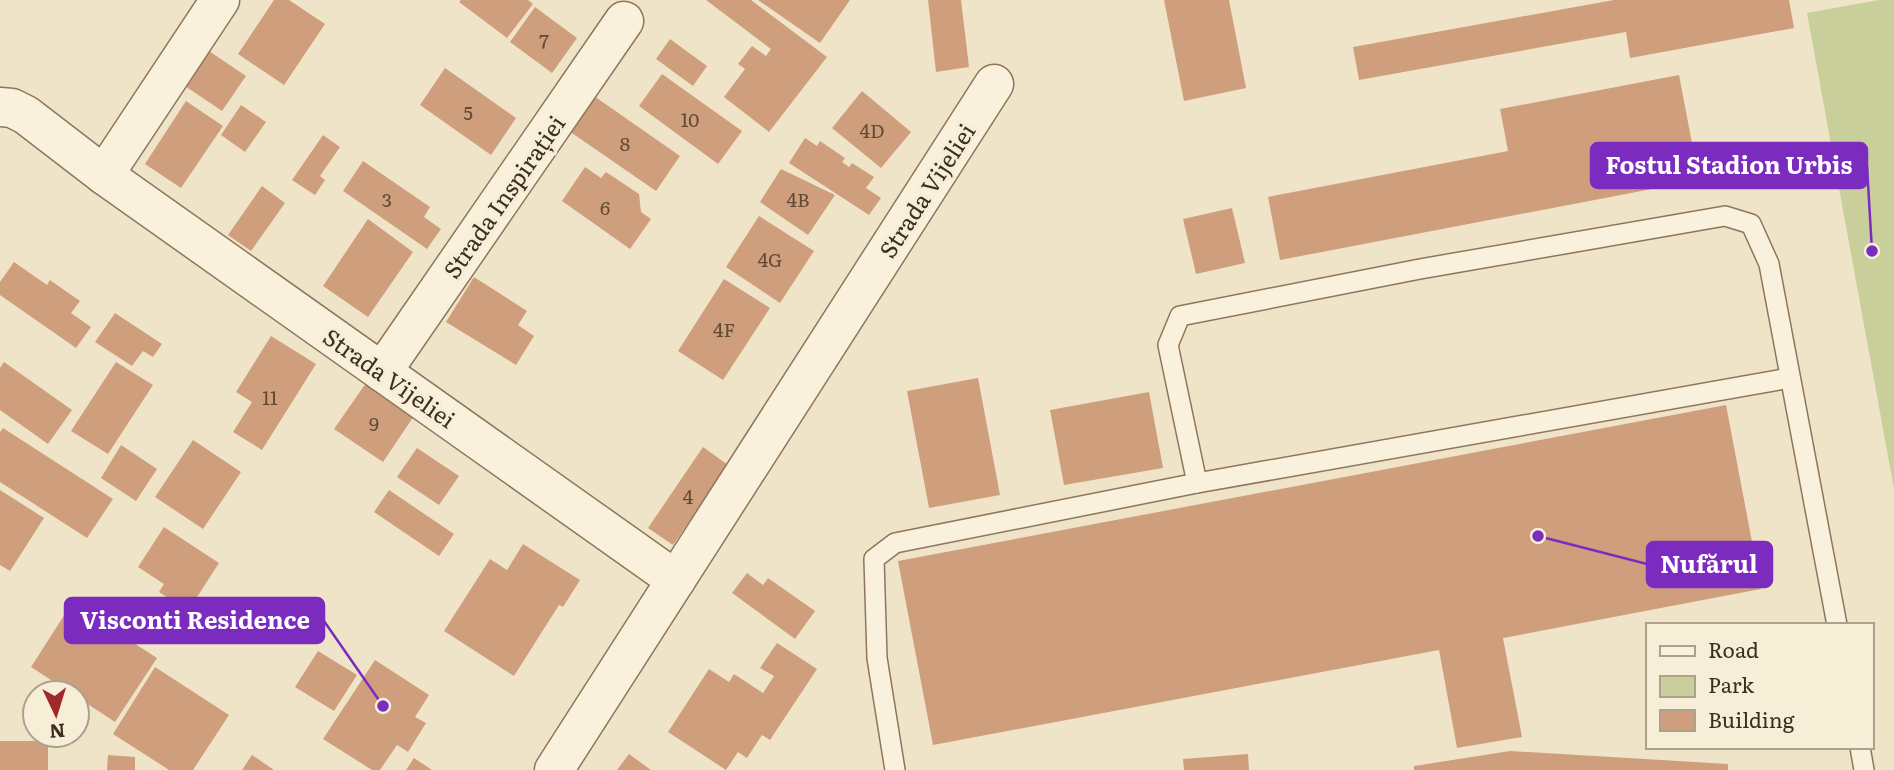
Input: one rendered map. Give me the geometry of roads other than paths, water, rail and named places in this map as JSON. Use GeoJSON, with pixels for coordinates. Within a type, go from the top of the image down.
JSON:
{"type":"FeatureCollection","features":[{"type":"Feature","properties":{"kind":"street"},"geometry":{"type":"LineString","coordinates":[[104,175],[220,0]]}},
{"type":"Feature","properties":{"kind":"street","name":"Strada Inspirației"},"geometry":{"type":"LineString","coordinates":[[382,372],[624,20]]}},
{"type":"Feature","properties":{"kind":"street","name":"Strada Vijeliei"},"geometry":{"type":"LineString","coordinates":[[554,770],[994,84]]}},
{"type":"Feature","properties":{"kind":"street","name":"Strada Vijeliei"},"geometry":{"type":"LineString","coordinates":[[0,107],[12,108],[26,115],[104,175],[676,580]]}},
{"type":"Feature","properties":{"kind":"lane"},"geometry":{"type":"LineString","coordinates":[[1197,483],[1168,345],[1180,316],[1420,269],[1725,216],[1751,225],[1769,264],[1837,623]]}},
{"type":"Feature","properties":{"kind":"lane"},"geometry":{"type":"LineString","coordinates":[[895,770],[877,658],[874,558],[895,543],[1197,483],[1790,378]]}},
{"type":"Feature","properties":{"kind":"lane"},"geometry":{"type":"LineString","coordinates":[[1860,749],[1864,770]]}},
{"type":"Feature","properties":{"kind":"place","name":"Fostul Stadion Urbis"},"geometry":{"type":"Point","coordinates":[1872,251]}},
{"type":"Feature","properties":{"kind":"place","name":"Nufărul"},"geometry":{"type":"Point","coordinates":[1538,536]}},
{"type":"Feature","properties":{"kind":"place","name":"Visconti Residence"},"geometry":{"type":"Point","coordinates":[383,706]}}]}
